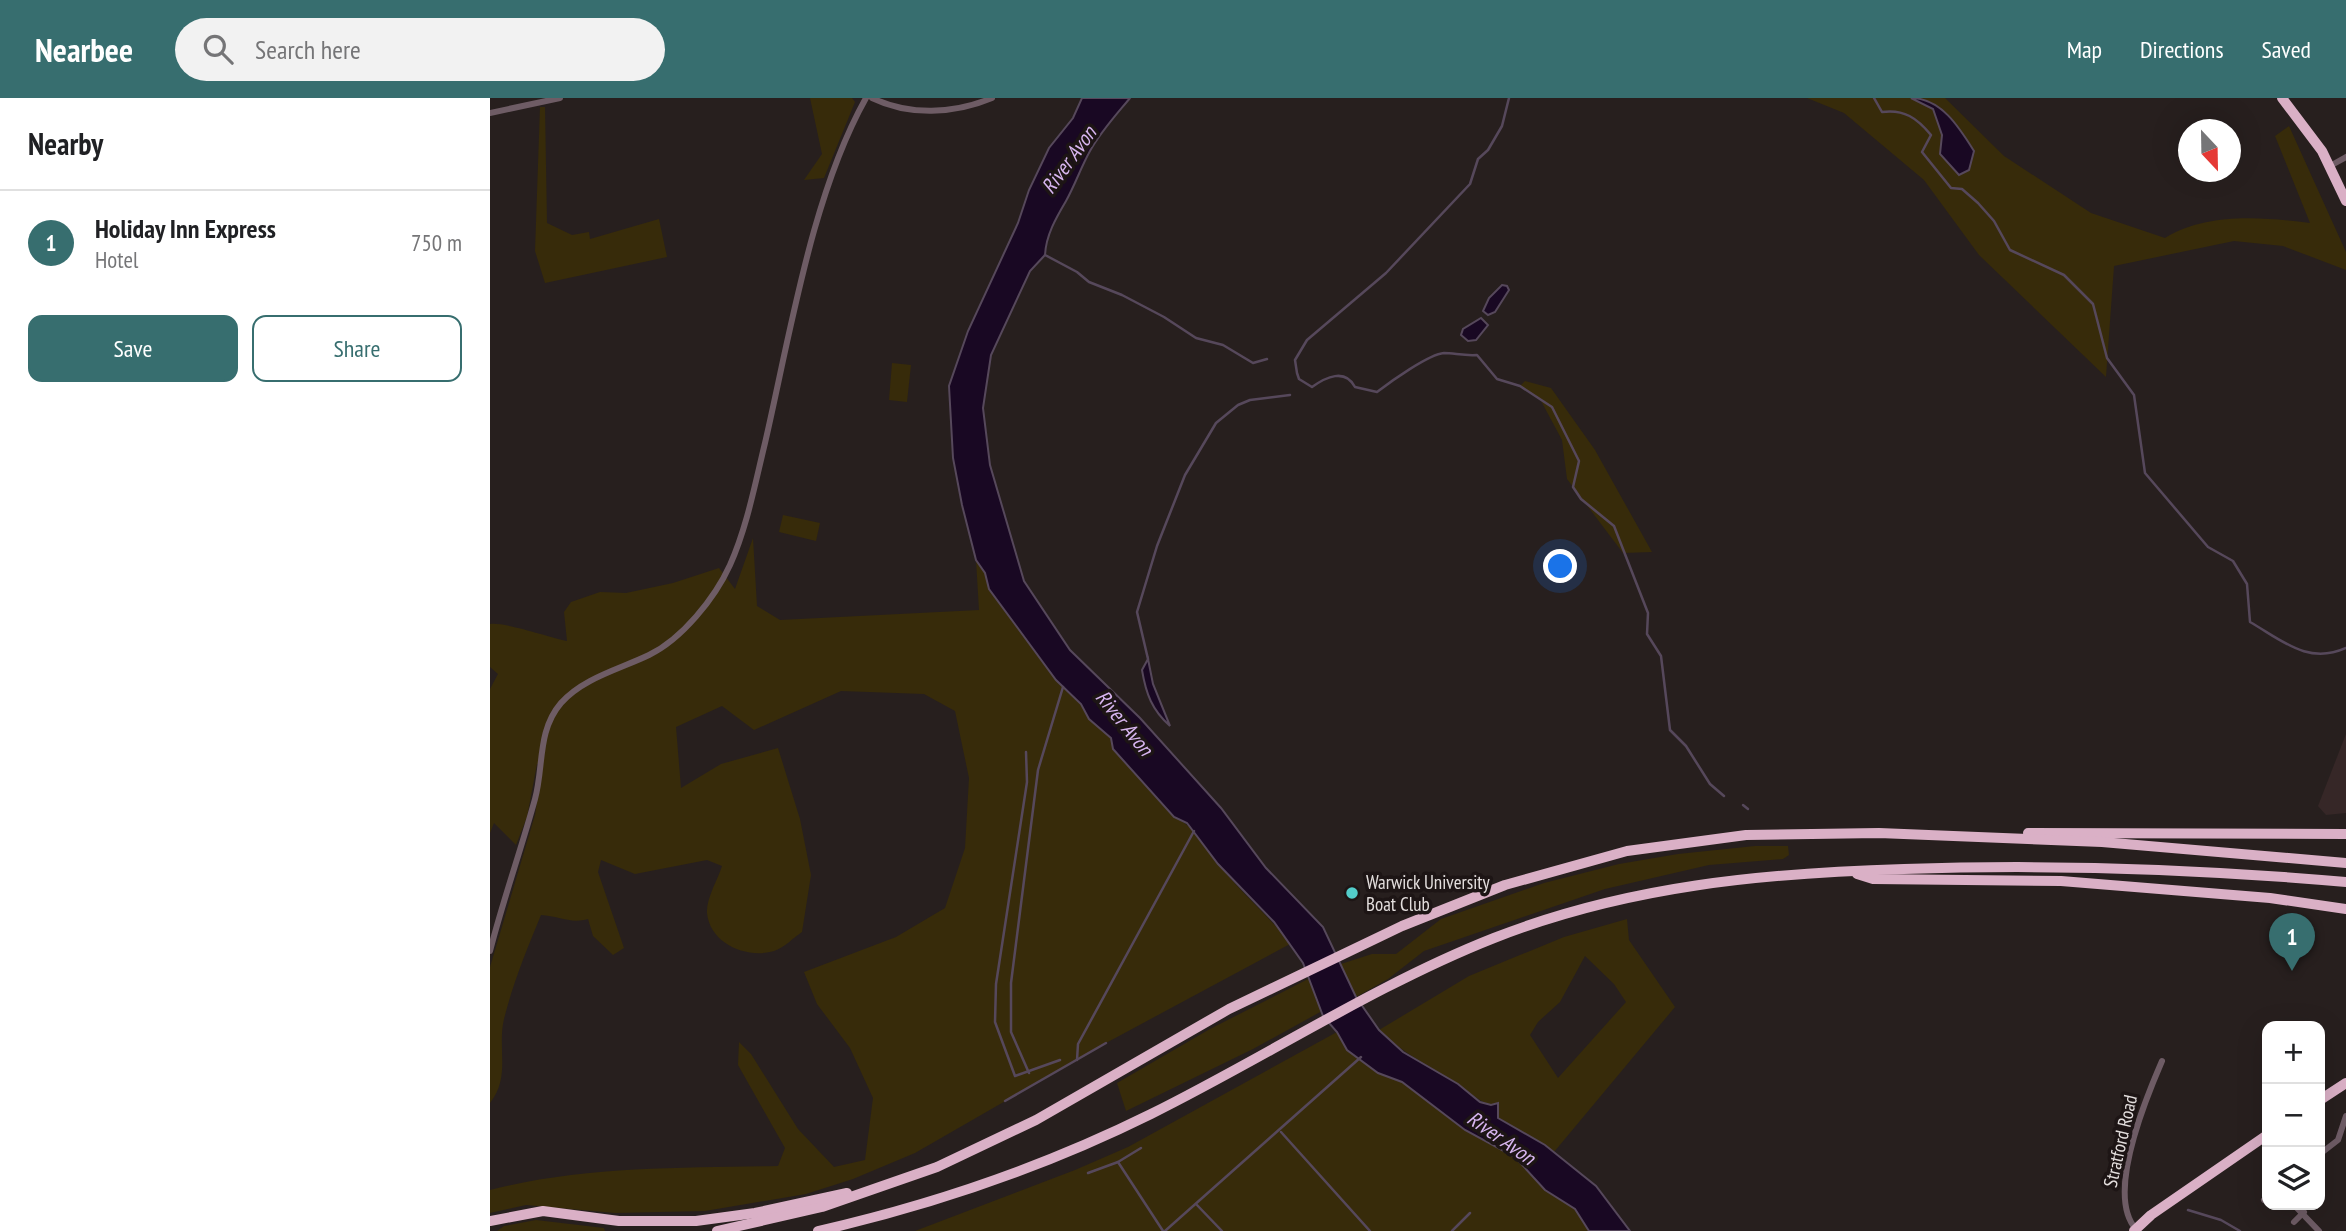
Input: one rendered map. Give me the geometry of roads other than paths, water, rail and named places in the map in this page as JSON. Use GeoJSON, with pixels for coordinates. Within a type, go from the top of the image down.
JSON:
{"type":"FeatureCollection","features":[{"type":"Feature","properties":{"kind":"highway"},"geometry":{"type":"LineString","coordinates":[[2281,98],[2311,135],[2330,166],[2346,201]]}},
{"type":"Feature","properties":{"kind":"highway"},"geometry":{"type":"LineString","coordinates":[[1993,836],[2045,831],[2346,834]]}},
{"type":"Feature","properties":{"kind":"highway"},"geometry":{"type":"LineString","coordinates":[[717,1231],[822,1207],[937,1167],[1036,1120],[1273,986],[1402,926],[1505,885],[1585,862],[1675,843],[1777,833],[1993,836],[2183,848],[2346,863]]}},
{"type":"Feature","properties":{"kind":"highway"},"geometry":{"type":"LineString","coordinates":[[848,1231],[1074,1147],[1147,1116],[1420,971],[1493,939],[1601,903],[1749,877],[2002,866],[2212,870],[2346,882]]}},
{"type":"Feature","properties":{"kind":"highway"},"geometry":{"type":"LineString","coordinates":[[1844,871],[1873,878],[2005,879],[2146,887],[2270,898],[2346,909]]}},
{"type":"Feature","properties":{"kind":"highway"},"geometry":{"type":"LineString","coordinates":[[2325,1097],[2346,1083]]}},
{"type":"Feature","properties":{"kind":"highway","name":"Stratford Road"},"geometry":{"type":"LineString","coordinates":[[2135,1230],[2262,1139]]}},
{"type":"Feature","properties":{"kind":"highway"},"geometry":{"type":"LineString","coordinates":[[490,1221],[543,1211],[619,1221],[695,1221],[755,1213],[830,1195],[876,1189]]}},
{"type":"Feature","properties":{"kind":"highway"},"geometry":{"type":"LineString","coordinates":[[818,1231],[894,1212]]}},
{"type":"Feature","properties":{"kind":"street"},"geometry":{"type":"LineString","coordinates":[[490,113],[559,98]]}},
{"type":"Feature","properties":{"kind":"street"},"geometry":{"type":"LineString","coordinates":[[490,951],[536,798],[546,732],[555,711],[563,701],[584,686],[664,645],[703,606],[729,566],[751,499],[788,334],[817,226],[842,151],[866,98]]}},
{"type":"Feature","properties":{"kind":"street"},"geometry":{"type":"LineString","coordinates":[[872,98],[897,108],[926,110],[954,108],[990,98]]}},
{"type":"Feature","properties":{"kind":"street"},"geometry":{"type":"LineString","coordinates":[[2330,166],[2346,157]]}},
{"type":"Feature","properties":{"kind":"street","name":"Stratford Road"},"geometry":{"type":"LineString","coordinates":[[2135,1230],[2123,1205],[2129,1163],[2140,1117],[2162,1061]]}},
{"type":"Feature","properties":{"kind":"street"},"geometry":{"type":"LineString","coordinates":[[2325,1150],[2338,1140],[2346,1116]]}},
{"type":"Feature","properties":{"kind":"street"},"geometry":{"type":"LineString","coordinates":[[2301,1210],[2319,1231]]}},
{"type":"Feature","properties":{"kind":"street"},"geometry":{"type":"LineString","coordinates":[[2294,1222],[2304,1212]]}},
{"type":"Feature","properties":{"kind":"water","name":"River Avon"},"geometry":{"type":"Polygon","coordinates":[[[1082,98],[1130,98],[1090,151],[1052,227],[1045,255],[1030,271],[991,355],[983,408],[990,465],[1024,581],[1070,650],[1140,718],[1221,808],[1266,868],[1323,927],[1356,997],[1379,1030],[1403,1052],[1458,1084],[1480,1102],[1491,1105],[1498,1103],[1498,1118],[1545,1145],[1596,1186],[1630,1231],[1589,1231],[1575,1209],[1545,1190],[1515,1157],[1465,1130],[1402,1082],[1378,1073],[1347,1050],[1337,1032],[1323,1016],[1303,963],[1274,922],[1218,864],[1187,823],[1174,817],[1113,749],[1111,738],[1089,719],[1081,704],[1056,680],[989,589],[985,573],[976,560],[962,505],[953,458],[949,386],[968,331],[1018,223],[1029,190],[1049,148],[1073,118],[1082,98]]]}},
{"type":"Feature","properties":{"kind":"water"},"geometry":{"type":"Polygon","coordinates":[[[1911,98],[1922,99],[1940,108],[1955,124],[1974,151],[1969,170],[1959,175],[1940,154],[1942,135],[1933,109],[1911,98]]]}},
{"type":"Feature","properties":{"kind":"water"},"geometry":{"type":"Polygon","coordinates":[[[1502,285],[1509,290],[1495,312],[1488,315],[1483,311],[1489,298],[1502,285]]]}},
{"type":"Feature","properties":{"kind":"water"},"geometry":{"type":"Polygon","coordinates":[[[1481,318],[1488,325],[1476,340],[1468,341],[1461,335],[1463,329],[1481,318]]]}},
{"type":"Feature","properties":{"kind":"water"},"geometry":{"type":"Polygon","coordinates":[[[1148,659],[1153,684],[1170,726],[1154,708],[1148,694],[1142,670],[1148,659]]]}},
{"type":"Feature","properties":{"kind":"waterway"},"geometry":{"type":"LineString","coordinates":[[1509,98],[1502,126],[1488,150],[1478,159],[1470,184],[1386,273],[1307,340],[1295,360],[1297,373],[1299,379],[1312,387],[1323,380],[1341,376],[1351,381],[1355,387],[1377,392],[1410,369],[1437,355],[1477,355],[1497,379],[1520,386],[1552,407],[1579,461],[1573,487],[1581,499],[1614,526],[1648,613],[1647,634],[1661,656],[1670,730],[1686,746],[1710,784],[1724,796]]}},
{"type":"Feature","properties":{"kind":"waterway"},"geometry":{"type":"LineString","coordinates":[[1874,98],[1882,112],[1903,113],[1926,129],[1931,135],[1922,152],[1951,188],[1962,189],[1978,203],[1994,221],[2010,250],[2064,275],[2093,304],[2107,358],[2134,395],[2145,473],[2208,547],[2233,561],[2247,584],[2250,622],[2285,643],[2308,652],[2332,653],[2346,648]]}},
{"type":"Feature","properties":{"kind":"waterway"},"geometry":{"type":"LineString","coordinates":[[1045,255],[1077,272],[1089,282],[1122,295],[1164,317],[1196,338],[1223,345],[1253,363],[1267,359]]}},
{"type":"Feature","properties":{"kind":"waterway"},"geometry":{"type":"LineString","coordinates":[[1148,659],[1137,612],[1157,546],[1185,475],[1216,423],[1238,405],[1250,400],[1290,395]]}},
{"type":"Feature","properties":{"kind":"waterway"},"geometry":{"type":"LineString","coordinates":[[1029,1073],[1011,1032],[1011,983],[1038,770],[1063,687]]}},
{"type":"Feature","properties":{"kind":"waterway"},"geometry":{"type":"LineString","coordinates":[[1026,752],[1027,782],[996,984],[995,1022],[1015,1076],[1060,1060]]}},
{"type":"Feature","properties":{"kind":"waterway"},"geometry":{"type":"LineString","coordinates":[[1743,805],[1748,809]]}},
{"type":"Feature","properties":{"kind":"waterway"},"geometry":{"type":"LineString","coordinates":[[1077,1060],[1078,1044],[1194,831]]}},
{"type":"Feature","properties":{"kind":"waterway"},"geometry":{"type":"LineString","coordinates":[[1005,1101],[1106,1043]]}},
{"type":"Feature","properties":{"kind":"waterway"},"geometry":{"type":"LineString","coordinates":[[1165,1231],[1361,1057]]}},
{"type":"Feature","properties":{"kind":"waterway"},"geometry":{"type":"LineString","coordinates":[[1281,1132],[1370,1231]]}},
{"type":"Feature","properties":{"kind":"waterway"},"geometry":{"type":"LineString","coordinates":[[1088,1173],[1118,1162],[1141,1148]]}},
{"type":"Feature","properties":{"kind":"waterway"},"geometry":{"type":"LineString","coordinates":[[1118,1162],[1163,1231]]}},
{"type":"Feature","properties":{"kind":"waterway"},"geometry":{"type":"LineString","coordinates":[[1196,1204],[1222,1231]]}},
{"type":"Feature","properties":{"kind":"waterway"},"geometry":{"type":"LineString","coordinates":[[2188,1210],[2221,1220],[2240,1231]]}},
{"type":"Feature","properties":{"kind":"waterway"},"geometry":{"type":"LineString","coordinates":[[1452,1231],[1470,1213]]}},
{"type":"Feature","properties":{"kind":"place","name":"Warwick University Boat Club"},"geometry":{"type":"Point","coordinates":[1352,893]}},
{"type":"Feature","properties":{"kind":"place","name":"Holiday Inn Express"},"geometry":{"type":"Point","coordinates":[2292,971]}}]}
